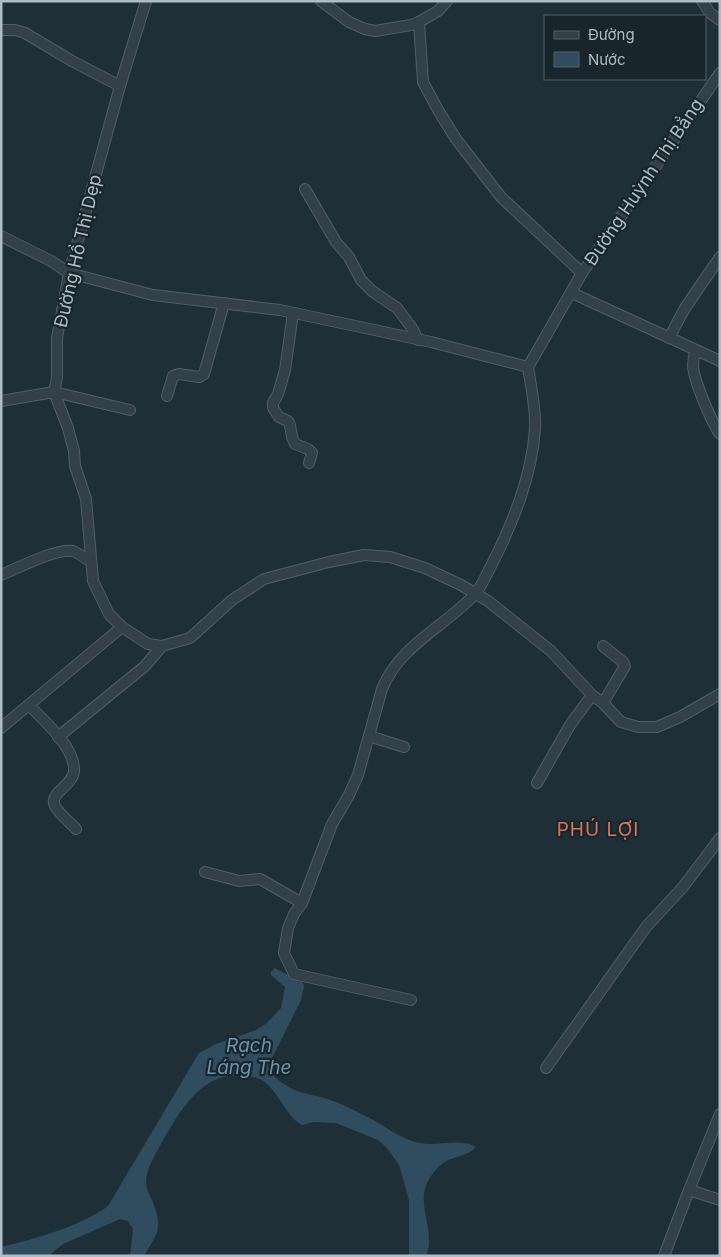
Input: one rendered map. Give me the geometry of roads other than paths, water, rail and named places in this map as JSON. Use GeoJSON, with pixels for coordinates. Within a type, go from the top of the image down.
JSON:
{"type":"FeatureCollection","features":[{"type":"Feature","properties":{"kind":"street","name":"Đường Hồ Thị Dẹp"},"geometry":{"type":"LineString","coordinates":[[146,1],[120,86],[69,273],[57,338],[57,378],[54,392],[68,428],[74,451],[75,466],[86,499],[93,581],[102,603],[109,614],[122,627],[148,644],[162,646]]}},
{"type":"Feature","properties":{"kind":"street"},"geometry":{"type":"LineString","coordinates":[[321,1],[349,22],[374,31],[419,22],[438,11],[447,1]]}},
{"type":"Feature","properties":{"kind":"street"},"geometry":{"type":"LineString","coordinates":[[702,1],[710,13],[720,20]]}},
{"type":"Feature","properties":{"kind":"street"},"geometry":{"type":"LineString","coordinates":[[419,22],[423,82],[452,132],[501,197],[582,273]]}},
{"type":"Feature","properties":{"kind":"street"},"geometry":{"type":"LineString","coordinates":[[1,30],[25,33],[72,61],[120,86]]}},
{"type":"Feature","properties":{"kind":"street","name":"Đường Huỳnh Thị Bẳng"},"geometry":{"type":"LineString","coordinates":[[528,367],[582,273],[720,73]]}},
{"type":"Feature","properties":{"kind":"street"},"geometry":{"type":"LineString","coordinates":[[305,189],[361,280],[397,308],[412,328],[418,340]]}},
{"type":"Feature","properties":{"kind":"street"},"geometry":{"type":"LineString","coordinates":[[1,236],[51,261],[69,273],[153,295],[294,313],[418,340],[528,367],[535,426],[531,460],[526,480],[502,546],[476,594],[415,644],[387,677],[358,775],[350,795],[332,824],[302,903],[294,914],[285,939],[284,953],[294,974],[411,1000]]}},
{"type":"Feature","properties":{"kind":"street"},"geometry":{"type":"LineString","coordinates":[[669,338],[685,308],[720,258]]}},
{"type":"Feature","properties":{"kind":"street"},"geometry":{"type":"LineString","coordinates":[[572,293],[720,361]]}},
{"type":"Feature","properties":{"kind":"street"},"geometry":{"type":"LineString","coordinates":[[167,396],[173,376],[178,374],[199,377],[204,374],[224,303]]}},
{"type":"Feature","properties":{"kind":"street"},"geometry":{"type":"LineString","coordinates":[[294,313],[285,370],[278,394],[273,403],[273,408],[278,417],[288,421],[296,444],[308,449],[312,453],[309,463]]}},
{"type":"Feature","properties":{"kind":"street"},"geometry":{"type":"LineString","coordinates":[[696,350],[693,366],[695,376],[704,402],[720,434]]}},
{"type":"Feature","properties":{"kind":"street"},"geometry":{"type":"LineString","coordinates":[[1,400],[54,392],[130,410]]}},
{"type":"Feature","properties":{"kind":"street"},"geometry":{"type":"LineString","coordinates":[[1,575],[45,556],[61,552],[73,551],[90,561]]}},
{"type":"Feature","properties":{"kind":"street"},"geometry":{"type":"LineString","coordinates":[[58,737],[145,666],[162,646],[190,638],[232,600],[264,579],[364,555],[390,557],[425,568],[488,601],[551,651],[592,695],[621,722],[647,728],[668,723],[699,708],[720,694]]}},
{"type":"Feature","properties":{"kind":"street"},"geometry":{"type":"LineString","coordinates":[[1,728],[122,627]]}},
{"type":"Feature","properties":{"kind":"street"},"geometry":{"type":"LineString","coordinates":[[603,646],[625,666],[603,704]]}},
{"type":"Feature","properties":{"kind":"street"},"geometry":{"type":"LineString","coordinates":[[537,783],[570,725],[592,695]]}},
{"type":"Feature","properties":{"kind":"street"},"geometry":{"type":"LineString","coordinates":[[29,704],[68,750],[74,770],[73,779],[60,790],[54,799],[54,803],[56,808],[76,829]]}},
{"type":"Feature","properties":{"kind":"street"},"geometry":{"type":"LineString","coordinates":[[369,736],[404,747]]}},
{"type":"Feature","properties":{"kind":"street"},"geometry":{"type":"LineString","coordinates":[[546,1068],[646,927],[683,887],[720,838]]}},
{"type":"Feature","properties":{"kind":"street"},"geometry":{"type":"LineString","coordinates":[[205,872],[239,881],[260,879],[302,903]]}},
{"type":"Feature","properties":{"kind":"street"},"geometry":{"type":"LineString","coordinates":[[664,1256],[720,1114]]}},
{"type":"Feature","properties":{"kind":"street"},"geometry":{"type":"LineString","coordinates":[[689,1190],[720,1200]]}},
{"type":"Feature","properties":{"kind":"water","name":"Rạch Láng The"},"geometry":{"type":"Polygon","coordinates":[[[275,968],[303,983],[304,986],[301,1000],[268,1066],[276,1078],[294,1090],[328,1099],[349,1108],[414,1142],[427,1144],[456,1142],[476,1147],[442,1164],[429,1179],[425,1188],[424,1198],[429,1237],[429,1247],[426,1256],[409,1256],[409,1200],[399,1165],[387,1148],[378,1140],[336,1123],[314,1122],[302,1125],[290,1115],[276,1094],[265,1082],[258,1078],[229,1076],[216,1079],[194,1095],[177,1117],[152,1160],[146,1177],[146,1184],[158,1217],[158,1229],[144,1256],[130,1256],[133,1229],[128,1221],[120,1219],[63,1244],[48,1256],[1,1256],[1,1247],[43,1236],[71,1226],[108,1206],[199,1053],[216,1044],[256,1030],[267,1023],[281,1008],[285,987],[271,975],[275,968]]]}},
{"type":"Feature","properties":{"kind":"district","name":"PHÚ LỢI"},"geometry":{"type":"Point","coordinates":[598,829]}}]}
